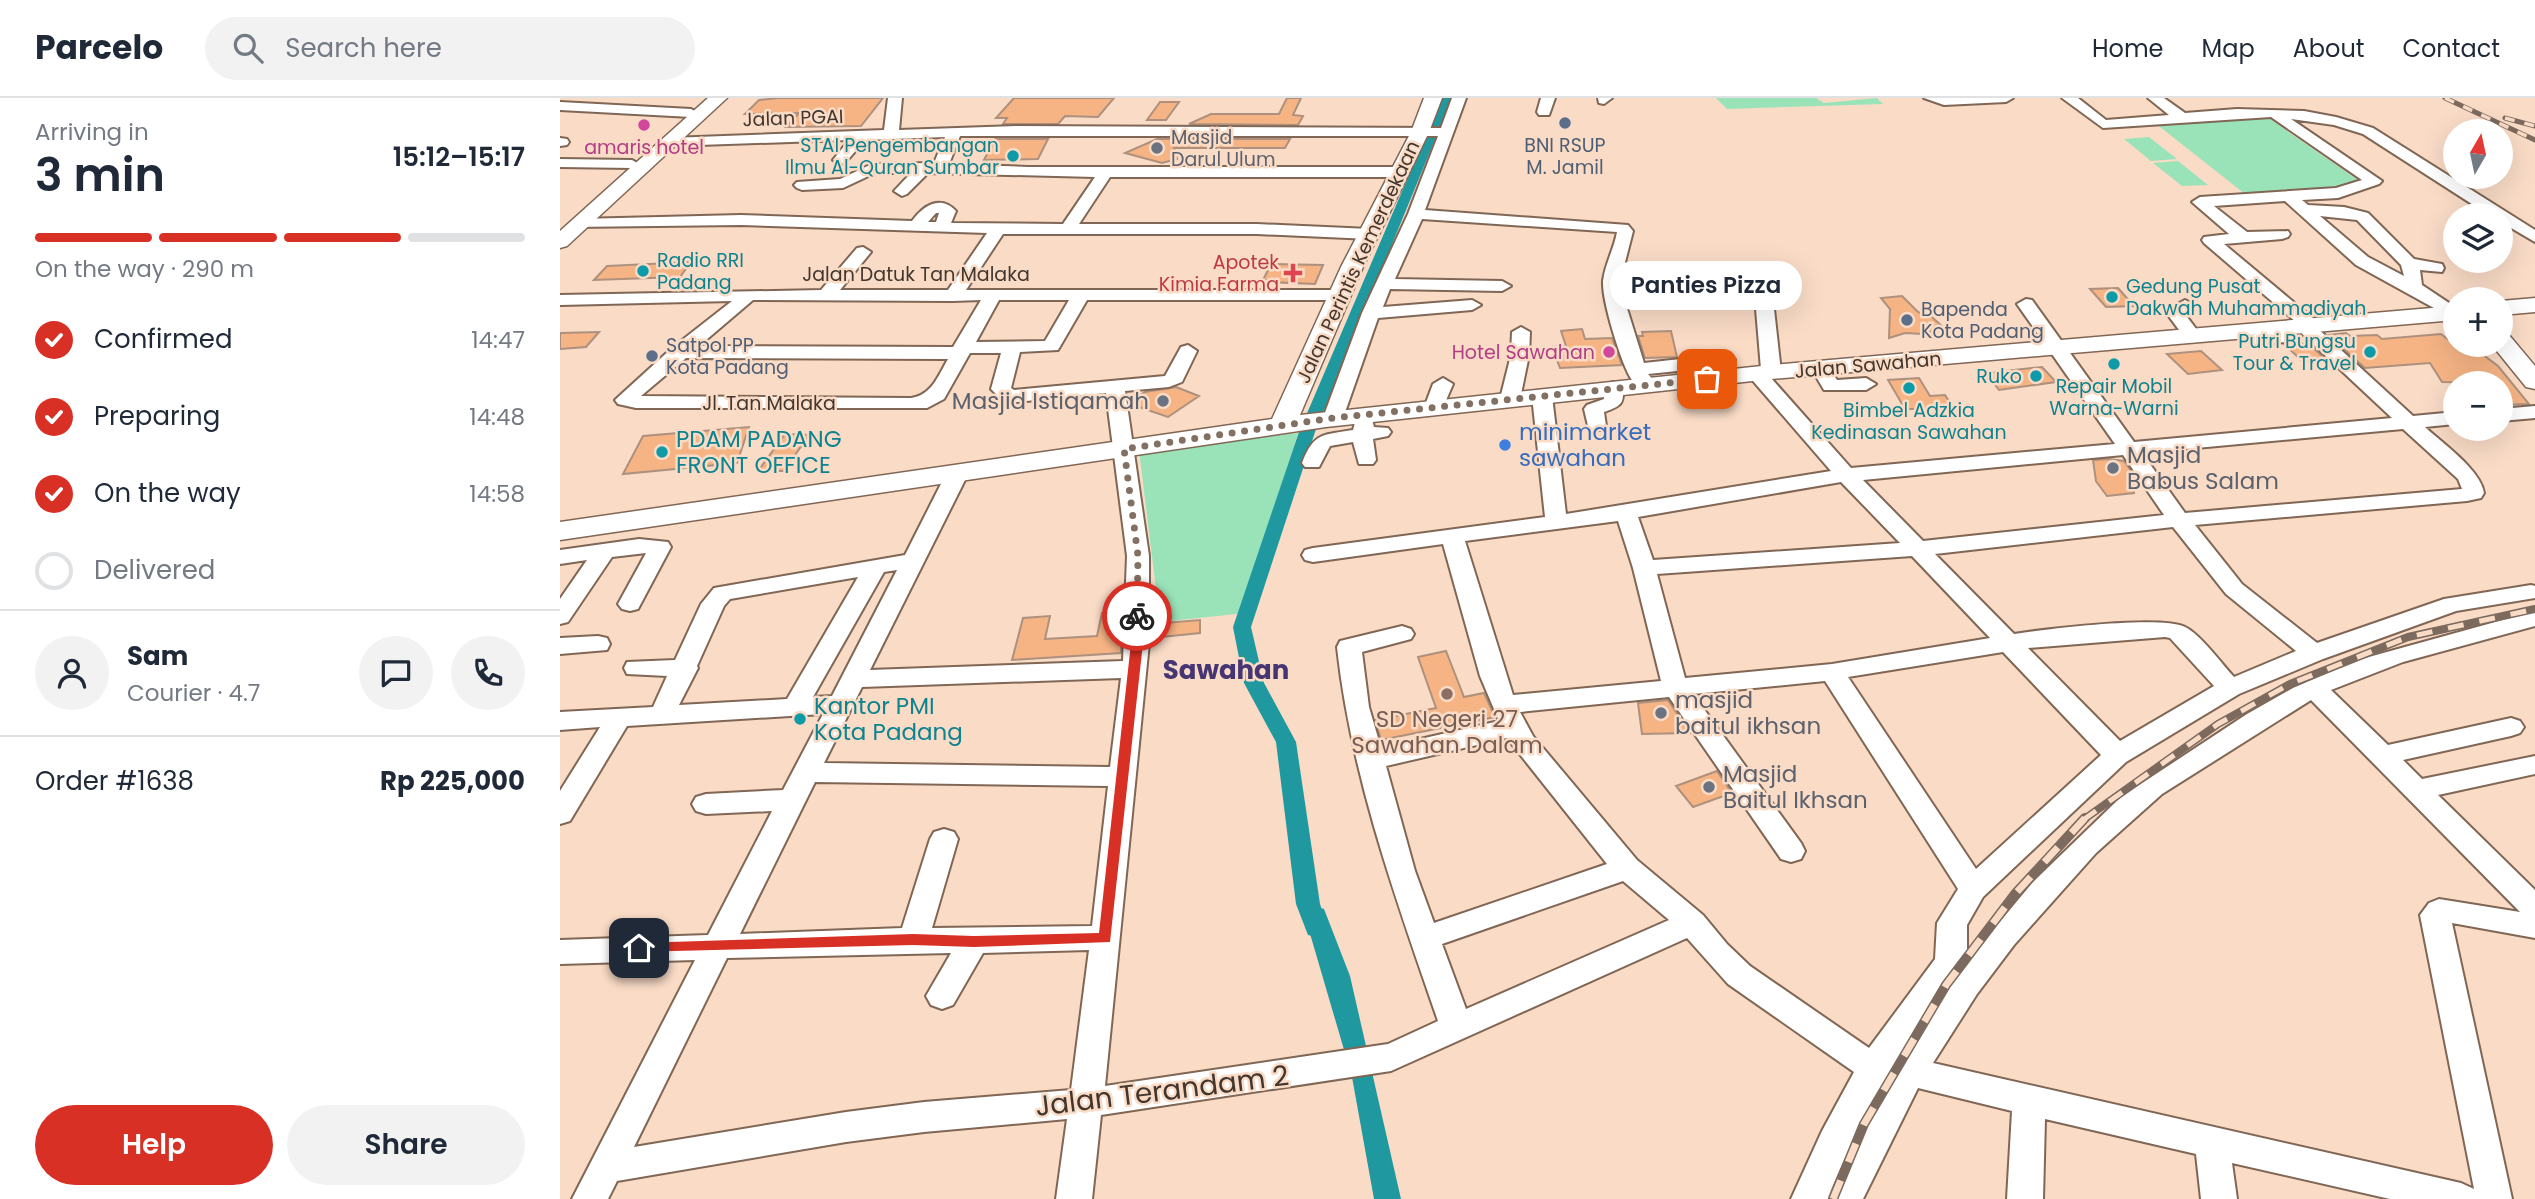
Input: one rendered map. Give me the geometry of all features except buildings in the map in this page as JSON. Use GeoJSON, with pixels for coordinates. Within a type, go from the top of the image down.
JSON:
{"type":"FeatureCollection","features":[{"type":"Feature","properties":{"kind":"main road"},"geometry":{"type":"LineString","coordinates":[[569,226],[718,98]]}},
{"type":"Feature","properties":{"kind":"main road","name":"Jalan Perintis Kemerdekaan"},"geometry":{"type":"LineString","coordinates":[[1287,425],[1371,222],[1399,172],[1432,134],[1433,98]]}},
{"type":"Feature","properties":{"kind":"main road"},"geometry":{"type":"LineString","coordinates":[[560,242],[569,226],[615,178],[698,105]]}},
{"type":"Feature","properties":{"kind":"main road"},"geometry":{"type":"LineString","coordinates":[[2513,307],[2535,305]]}},
{"type":"Feature","properties":{"kind":"main road","name":"Jalan Sawahan"},"geometry":{"type":"LineString","coordinates":[[560,531],[1329,419],[1369,427],[1434,408],[1613,388],[1642,377],[1764,373],[2190,334],[2246,339],[2300,329],[2443,315]]}},
{"type":"Feature","properties":{"kind":"main road"},"geometry":{"type":"LineString","coordinates":[[2513,355],[2535,382]]}},
{"type":"Feature","properties":{"kind":"street"},"geometry":{"type":"LineString","coordinates":[[891,134],[895,98]]}},
{"type":"Feature","properties":{"kind":"street"},"geometry":{"type":"LineString","coordinates":[[1329,419],[1416,214],[1432,134],[1459,98]]}},
{"type":"Feature","properties":{"kind":"street"},"geometry":{"type":"LineString","coordinates":[[1931,98],[1944,101],[2006,98]]}},
{"type":"Feature","properties":{"kind":"street"},"geometry":{"type":"LineString","coordinates":[[2069,98],[2103,124],[2273,113],[2350,124],[2368,131],[2482,203]]}},
{"type":"Feature","properties":{"kind":"street"},"geometry":{"type":"LineString","coordinates":[[2155,98],[2184,119]]}},
{"type":"Feature","properties":{"kind":"street"},"geometry":{"type":"LineString","coordinates":[[2243,237],[2200,202],[2338,193],[2374,181],[2250,98]]}},
{"type":"Feature","properties":{"kind":"street"},"geometry":{"type":"LineString","coordinates":[[560,106],[698,105]]}},
{"type":"Feature","properties":{"kind":"street","name":"Jalan PGAI"},"geometry":{"type":"LineString","coordinates":[[670,142],[954,132],[1251,138],[1432,134]]}},
{"type":"Feature","properties":{"kind":"street"},"geometry":{"type":"LineString","coordinates":[[887,225],[902,196],[932,168],[954,132]]}},
{"type":"Feature","properties":{"kind":"street"},"geometry":{"type":"LineString","coordinates":[[839,160],[861,135]]}},
{"type":"Feature","properties":{"kind":"street"},"geometry":{"type":"LineString","coordinates":[[560,163],[632,164]]}},
{"type":"Feature","properties":{"kind":"street"},"geometry":{"type":"LineString","coordinates":[[802,185],[843,183],[872,169],[1399,172]]}},
{"type":"Feature","properties":{"kind":"street"},"geometry":{"type":"LineString","coordinates":[[1068,228],[1106,171]]}},
{"type":"Feature","properties":{"kind":"street"},"geometry":{"type":"LineString","coordinates":[[576,178],[615,178]]}},
{"type":"Feature","properties":{"kind":"street"},"geometry":{"type":"LineString","coordinates":[[2287,195],[2346,248],[2377,270],[2413,287],[2443,307]]}},
{"type":"Feature","properties":{"kind":"street"},"geometry":{"type":"LineString","coordinates":[[744,219],[765,205]]}},
{"type":"Feature","properties":{"kind":"street"},"geometry":{"type":"LineString","coordinates":[[2304,210],[2358,214],[2409,263],[2413,274],[2413,287]]}},
{"type":"Feature","properties":{"kind":"street"},"geometry":{"type":"LineString","coordinates":[[1416,214],[1622,228],[1624,239],[1612,280],[1614,297],[1642,377],[1726,360]]}},
{"type":"Feature","properties":{"kind":"street"},"geometry":{"type":"LineString","coordinates":[[569,226],[781,218]]}},
{"type":"Feature","properties":{"kind":"street"},"geometry":{"type":"LineString","coordinates":[[744,219],[999,229],[1157,222],[1210,229],[1346,232]]}},
{"type":"Feature","properties":{"kind":"street"},"geometry":{"type":"LineString","coordinates":[[1309,237],[1339,238],[1346,232],[1371,222]]}},
{"type":"Feature","properties":{"kind":"street"},"geometry":{"type":"LineString","coordinates":[[2513,223],[2535,237]]}},
{"type":"Feature","properties":{"kind":"street"},"geometry":{"type":"LineString","coordinates":[[953,296],[999,229]]}},
{"type":"Feature","properties":{"kind":"street"},"geometry":{"type":"LineString","coordinates":[[1201,244],[1210,229]]}},
{"type":"Feature","properties":{"kind":"street"},"geometry":{"type":"LineString","coordinates":[[1644,568],[1916,549],[2179,520],[2473,493],[2472,484],[2465,475],[2300,329],[2210,240],[2282,234]]}},
{"type":"Feature","properties":{"kind":"street"},"geometry":{"type":"LineString","coordinates":[[2346,248],[2395,247]]}},
{"type":"Feature","properties":{"kind":"street"},"geometry":{"type":"LineString","coordinates":[[826,295],[863,252]]}},
{"type":"Feature","properties":{"kind":"street"},"geometry":{"type":"LineString","coordinates":[[2409,263],[2436,268]]}},
{"type":"Feature","properties":{"kind":"street"},"geometry":{"type":"LineString","coordinates":[[1386,284],[1502,286]]}},
{"type":"Feature","properties":{"kind":"street","name":"Jalan Datuk Tan Malaka"},"geometry":{"type":"LineString","coordinates":[[560,300],[749,295],[1340,295]]}},
{"type":"Feature","properties":{"kind":"street","name":"Jl. Tan Malaka"},"geometry":{"type":"LineString","coordinates":[[749,295],[625,400],[676,403],[920,404],[937,395],[993,295]]}},
{"type":"Feature","properties":{"kind":"street"},"geometry":{"type":"LineString","coordinates":[[679,352],[961,351],[1054,344],[1081,295]]}},
{"type":"Feature","properties":{"kind":"street"},"geometry":{"type":"LineString","coordinates":[[1370,319],[1433,326],[1446,320],[1451,307],[1472,304]]}},
{"type":"Feature","properties":{"kind":"street"},"geometry":{"type":"LineString","coordinates":[[2026,304],[2179,520],[2234,589],[2314,653]]}},
{"type":"Feature","properties":{"kind":"street"},"geometry":{"type":"LineString","coordinates":[[2185,305],[2174,311],[2190,334]]}},
{"type":"Feature","properties":{"kind":"street"},"geometry":{"type":"LineString","coordinates":[[1765,309],[1764,373],[1846,475],[2117,755]]}},
{"type":"Feature","properties":{"kind":"street"},"geometry":{"type":"LineString","coordinates":[[1510,399],[1520,355],[1521,332]]}},
{"type":"Feature","properties":{"kind":"street"},"geometry":{"type":"LineString","coordinates":[[1012,348],[1002,389],[1008,395],[1172,380],[1188,351]]}},
{"type":"Feature","properties":{"kind":"street"},"geometry":{"type":"LineString","coordinates":[[1820,368],[1831,386],[1866,384]]}},
{"type":"Feature","properties":{"kind":"street"},"geometry":{"type":"LineString","coordinates":[[1434,408],[1443,384]]}},
{"type":"Feature","properties":{"kind":"street"},"geometry":{"type":"LineString","coordinates":[[1074,1199],[1087,1103],[1123,777],[1132,669],[1137,643],[1138,556],[1115,386]]}},
{"type":"Feature","properties":{"kind":"street"},"geometry":{"type":"LineString","coordinates":[[1596,426],[1594,410],[1614,402],[1616,399],[1613,388]]}},
{"type":"Feature","properties":{"kind":"street"},"geometry":{"type":"LineString","coordinates":[[1542,396],[1556,521]]}},
{"type":"Feature","properties":{"kind":"street"},"geometry":{"type":"LineString","coordinates":[[2513,414],[2535,412]]}},
{"type":"Feature","properties":{"kind":"street"},"geometry":{"type":"LineString","coordinates":[[1313,555],[1626,513],[1846,475],[2443,419]]}},
{"type":"Feature","properties":{"kind":"street"},"geometry":{"type":"LineString","coordinates":[[1312,463],[1318,447],[1324,442],[1369,427],[1366,460]]}},
{"type":"Feature","properties":{"kind":"street"},"geometry":{"type":"LineString","coordinates":[[590,1199],[957,474]]}},
{"type":"Feature","properties":{"kind":"street"},"geometry":{"type":"LineString","coordinates":[[1626,513],[1644,568],[1675,687],[1791,850]]}},
{"type":"Feature","properties":{"kind":"street"},"geometry":{"type":"LineString","coordinates":[[1452,535],[1509,716],[1522,741],[1627,868],[1692,923],[1716,953],[1739,975],[1873,1068]]}},
{"type":"Feature","properties":{"kind":"street"},"geometry":{"type":"LineString","coordinates":[[560,557],[639,545],[660,547],[630,604]]}},
{"type":"Feature","properties":{"kind":"street"},"geometry":{"type":"LineString","coordinates":[[560,617],[605,550]]}},
{"type":"Feature","properties":{"kind":"street"},"geometry":{"type":"LineString","coordinates":[[662,715],[686,668],[713,604],[722,593],[914,560]]}},
{"type":"Feature","properties":{"kind":"street"},"geometry":{"type":"LineString","coordinates":[[795,707],[874,567]]}},
{"type":"Feature","properties":{"kind":"street"},"geometry":{"type":"LineString","coordinates":[[1809,1199],[1834,1142],[1873,1068],[1949,964],[1952,952],[1952,923],[1973,889],[2117,755],[2230,688],[2314,653],[2452,604],[2533,605]]}},
{"type":"Feature","properties":{"kind":"street"},"geometry":{"type":"LineString","coordinates":[[1845,1199],[1860,1166],[1937,1027],[2003,934],[2088,844],[2158,783],[2251,723],[2314,688],[2533,605]]}},
{"type":"Feature","properties":{"kind":"street"},"geometry":{"type":"LineString","coordinates":[[1370,760],[1509,716],[1675,687],[1832,672],[2047,637],[2167,628],[2179,633],[2230,688]]}},
{"type":"Feature","properties":{"kind":"street"},"geometry":{"type":"LineString","coordinates":[[1402,634],[1349,647],[1356,707],[1401,871],[1457,1029]]}},
{"type":"Feature","properties":{"kind":"street"},"geometry":{"type":"LineString","coordinates":[[560,646],[598,644]]}},
{"type":"Feature","properties":{"kind":"street"},"geometry":{"type":"LineString","coordinates":[[636,668],[686,668]]}},
{"type":"Feature","properties":{"kind":"street"},"geometry":{"type":"LineString","coordinates":[[560,721],[795,707],[847,691],[1132,669]]}},
{"type":"Feature","properties":{"kind":"street"},"geometry":{"type":"LineString","coordinates":[[1832,672],[1973,889]]}},
{"type":"Feature","properties":{"kind":"street"},"geometry":{"type":"LineString","coordinates":[[2314,688],[2535,908]]}},
{"type":"Feature","properties":{"kind":"street"},"geometry":{"type":"LineString","coordinates":[[560,814],[619,716]]}},
{"type":"Feature","properties":{"kind":"street"},"geometry":{"type":"LineString","coordinates":[[2381,756],[2511,727]]}},
{"type":"Feature","properties":{"kind":"street"},"geometry":{"type":"LineString","coordinates":[[2414,790],[2535,765]]}},
{"type":"Feature","properties":{"kind":"street"},"geometry":{"type":"LineString","coordinates":[[806,772],[1123,777]]}},
{"type":"Feature","properties":{"kind":"street"},"geometry":{"type":"LineString","coordinates":[[706,804],[791,800]]}},
{"type":"Feature","properties":{"kind":"street"},"geometry":{"type":"LineString","coordinates":[[913,940],[944,839]]}},
{"type":"Feature","properties":{"kind":"street"},"geometry":{"type":"LineString","coordinates":[[1424,938],[1627,868]]}},
{"type":"Feature","properties":{"kind":"street"},"geometry":{"type":"LineString","coordinates":[[2494,1199],[2435,915],[2439,911],[2448,911],[2535,926]]}},
{"type":"Feature","properties":{"kind":"street","name":"Jalan Terandam 2"},"geometry":{"type":"LineString","coordinates":[[606,1167],[924,1116],[1087,1103],[1391,1057],[1692,923]]}},
{"type":"Feature","properties":{"kind":"street"},"geometry":{"type":"LineString","coordinates":[[560,952],[913,940],[974,942],[1105,938]]}},
{"type":"Feature","properties":{"kind":"street"},"geometry":{"type":"LineString","coordinates":[[942,996],[974,942]]}},
{"type":"Feature","properties":{"kind":"street"},"geometry":{"type":"LineString","coordinates":[[1911,1072],[2460,1199]]}},
{"type":"Feature","properties":{"kind":"street"},"geometry":{"type":"LineString","coordinates":[[2025,1199],[2029,1101]]}},
{"type":"Feature","properties":{"kind":"street"},"geometry":{"type":"LineString","coordinates":[[2212,1142],[2218,1199]]}},
{"type":"Feature","properties":{"kind":"green space"},"geometry":{"type":"Polygon","coordinates":[[[1716,98],[1816,98],[1824,103],[1877,98],[1883,104],[1727,109],[1716,98]]]}},
{"type":"Feature","properties":{"kind":"green space"},"geometry":{"type":"Polygon","coordinates":[[[2267,117],[2368,187],[2245,194],[2155,123],[2267,117]]]}},
{"type":"Feature","properties":{"kind":"green space"},"geometry":{"type":"Polygon","coordinates":[[[2149,137],[2177,159],[2151,161],[2124,139],[2149,137]]]}},
{"type":"Feature","properties":{"kind":"green space"},"geometry":{"type":"Polygon","coordinates":[[[2178,161],[2208,185],[2182,186],[2153,163],[2178,161]]]}},
{"type":"Feature","properties":{"kind":"green space"},"geometry":{"type":"Polygon","coordinates":[[[1298,433],[1246,613],[1160,622],[1139,450],[1298,433]]]}},
{"type":"Feature","properties":{"kind":"water"},"geometry":{"type":"Polygon","coordinates":[[[1308,904],[1324,909],[1350,976],[1401,1199],[1374,1199],[1352,1077],[1306,920],[1308,904]]]}},
{"type":"Feature","properties":{"kind":"waterway"},"geometry":{"type":"LineString","coordinates":[[1316,928],[1308,904],[1286,742],[1254,683],[1242,627],[1307,432],[1447,98]]}},
{"type":"Feature","properties":{"kind":"waterway"},"geometry":{"type":"LineString","coordinates":[[1736,288],[1793,290]]}},
{"type":"Feature","properties":{"kind":"railway"},"geometry":{"type":"LineString","coordinates":[[2445,98],[2535,140]]}},
{"type":"Feature","properties":{"kind":"railway"},"geometry":{"type":"LineString","coordinates":[[2505,118],[2535,126]]}},
{"type":"Feature","properties":{"kind":"railway"},"geometry":{"type":"LineString","coordinates":[[2083,820],[2218,724],[2290,684],[2408,637],[2535,609]]}},
{"type":"Feature","properties":{"kind":"railway"},"geometry":{"type":"LineString","coordinates":[[1833,1199],[1864,1124],[1946,985],[2015,894],[2083,820]]}},
{"type":"Feature","properties":{"kind":"way so far"},"geometry":{"type":"LineString","coordinates":[[1137,616],[1138,556],[1124,449],[1333,418],[1707,379]]}},
{"type":"Feature","properties":{"kind":"place","name":"BNI RSUP M. Jamil"},"geometry":{"type":"Point","coordinates":[1565,123]}},
{"type":"Feature","properties":{"kind":"place","name":"amaris hotel"},"geometry":{"type":"Point","coordinates":[644,125]}},
{"type":"Feature","properties":{"kind":"place","name":"Masjid Darul Ulum"},"geometry":{"type":"Point","coordinates":[1157,148]}},
{"type":"Feature","properties":{"kind":"place","name":"STAI Pengembangan Ilmu Al-Quran Sumbar"},"geometry":{"type":"Point","coordinates":[1013,156]}},
{"type":"Feature","properties":{"kind":"place","name":"Radio RRI Padang"},"geometry":{"type":"Point","coordinates":[643,271]}},
{"type":"Feature","properties":{"kind":"place","name":"Apotek Kimia Farma"},"geometry":{"type":"Point","coordinates":[1293,273]}},
{"type":"Feature","properties":{"kind":"place","name":"Gedung Pusat Dakwah Muhammadiyah"},"geometry":{"type":"Point","coordinates":[2112,297]}},
{"type":"Feature","properties":{"kind":"place","name":"Bapenda Kota Padang"},"geometry":{"type":"Point","coordinates":[1907,320]}},
{"type":"Feature","properties":{"kind":"place","name":"Hotel Sawahan"},"geometry":{"type":"Point","coordinates":[1609,352]}},
{"type":"Feature","properties":{"kind":"place","name":"Putri Bungsu Tour & Travel"},"geometry":{"type":"Point","coordinates":[2370,352]}},
{"type":"Feature","properties":{"kind":"place","name":"Satpol PP Kota Padang"},"geometry":{"type":"Point","coordinates":[652,356]}},
{"type":"Feature","properties":{"kind":"place","name":"Repair Mobil Warna-Warni"},"geometry":{"type":"Point","coordinates":[2114,364]}},
{"type":"Feature","properties":{"kind":"place","name":"Ruko"},"geometry":{"type":"Point","coordinates":[2036,376]}},
{"type":"Feature","properties":{"kind":"place","name":"Panties Pizza"},"geometry":{"type":"Point","coordinates":[1707,379]}},
{"type":"Feature","properties":{"kind":"place","name":"Bimbel Adzkia Kedinasan Sawahan"},"geometry":{"type":"Point","coordinates":[1909,388]}},
{"type":"Feature","properties":{"kind":"place","name":"Masjid Istiqamah"},"geometry":{"type":"Point","coordinates":[1163,401]}},
{"type":"Feature","properties":{"kind":"place","name":"minimarket sawahan"},"geometry":{"type":"Point","coordinates":[1505,445]}},
{"type":"Feature","properties":{"kind":"place","name":"PDAM PADANG FRONT OFFICE"},"geometry":{"type":"Point","coordinates":[662,452]}},
{"type":"Feature","properties":{"kind":"place","name":"Masjid Babus Salam"},"geometry":{"type":"Point","coordinates":[2113,468]}},
{"type":"Feature","properties":{"kind":"place","name":"SD Negeri 27 Sawahan Dalam"},"geometry":{"type":"Point","coordinates":[1447,694]}},
{"type":"Feature","properties":{"kind":"place","name":"masjid baitul ikhsan"},"geometry":{"type":"Point","coordinates":[1661,713]}},
{"type":"Feature","properties":{"kind":"place","name":"Kantor PMI Kota Padang"},"geometry":{"type":"Point","coordinates":[800,719]}},
{"type":"Feature","properties":{"kind":"place","name":"Masjid Baitul Ikhsan"},"geometry":{"type":"Point","coordinates":[1709,787]}},
{"type":"Feature","properties":{"kind":"district","name":"Sawahan"},"geometry":{"type":"Point","coordinates":[1226,670]}},
{"type":"Feature","properties":{"kind":"route"},"geometry":{"type":"LineString","coordinates":[[639,948],[913,940],[974,942],[1105,938],[1132,669],[1137,643],[1137,616]]}}]}
